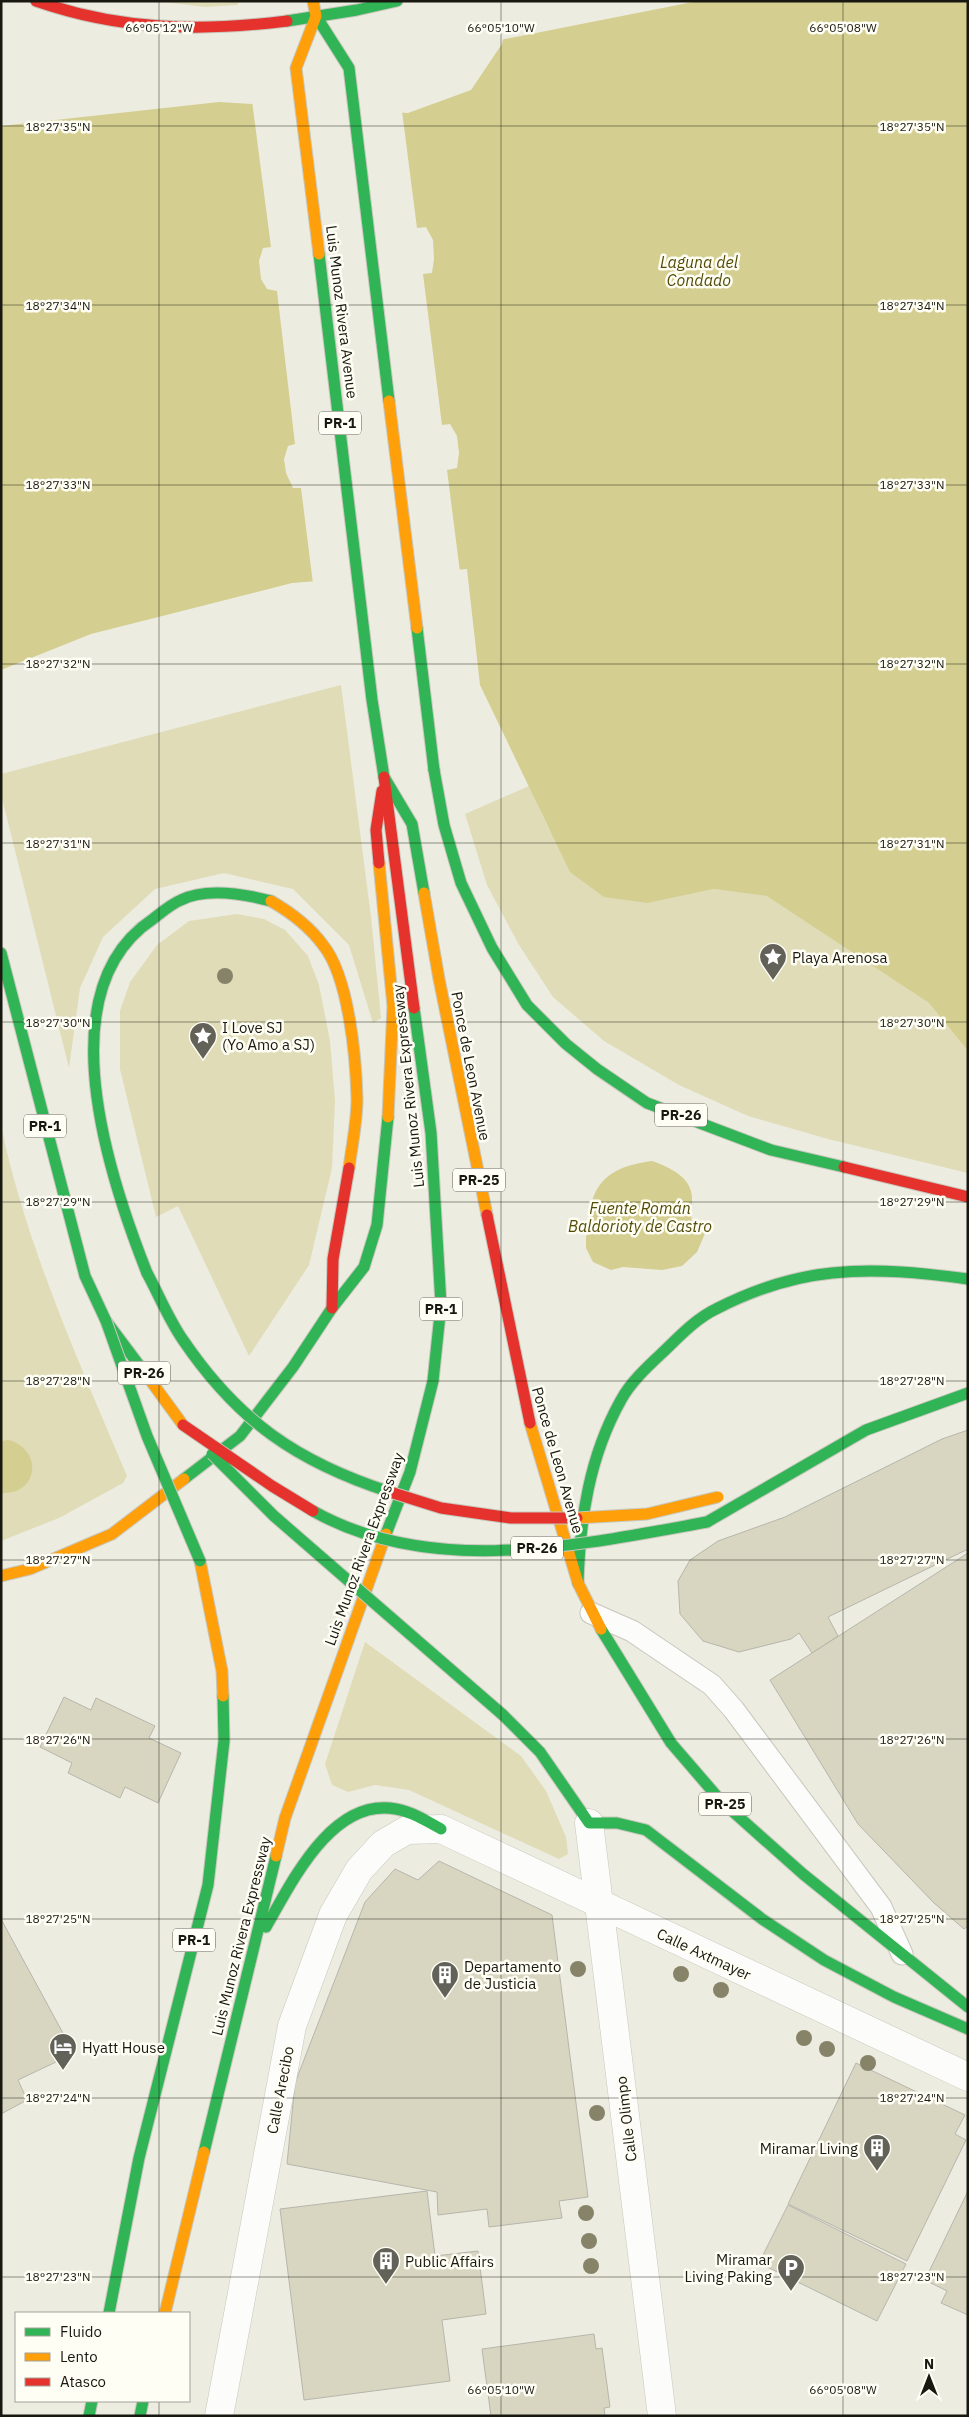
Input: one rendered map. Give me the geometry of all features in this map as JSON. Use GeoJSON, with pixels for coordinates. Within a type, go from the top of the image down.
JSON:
{"type":"FeatureCollection","features":[{"type":"Feature","properties":{"kind":"main road"},"geometry":{"type":"LineString","coordinates":[[36,1],[60,12],[123,22],[197,28],[252,25],[316,16],[397,1]]}},
{"type":"Feature","properties":{"kind":"main road"},"geometry":{"type":"LineString","coordinates":[[313,1],[316,16]]}},
{"type":"Feature","properties":{"kind":"main road"},"geometry":{"type":"LineString","coordinates":[[100,6],[123,22]]}},
{"type":"Feature","properties":{"kind":"main road","name":"Luis Munoz Rivera Avenue"},"geometry":{"type":"LineString","coordinates":[[316,16],[296,68],[368,653],[372,700],[384,777]]}},
{"type":"Feature","properties":{"kind":"main road","name":"PR-26"},"geometry":{"type":"LineString","coordinates":[[316,16],[349,68],[434,770],[444,825],[462,883],[492,948],[527,1005],[566,1044],[597,1069],[647,1103],[771,1150],[968,1197]]}},
{"type":"Feature","properties":{"kind":"main road"},"geometry":{"type":"LineString","coordinates":[[1,1576],[30,1569],[112,1534],[240,1436],[293,1367],[332,1308],[364,1266],[377,1225],[387,1140],[393,1006],[376,830],[384,777]]}},
{"type":"Feature","properties":{"kind":"main road","name":"Ponce de Leon Avenue"},"geometry":{"type":"LineString","coordinates":[[384,777],[412,824],[439,979],[532,1432],[578,1583],[591,1613],[671,1743],[694,1772],[721,1801],[803,1874],[968,2007]]}},
{"type":"Feature","properties":{"kind":"main road","name":"Luis Munoz Rivera Expressway"},"geometry":{"type":"LineString","coordinates":[[165,2312],[285,1818],[373,1566],[410,1472],[432,1381],[441,1305],[431,1133],[384,777]]}},
{"type":"Feature","properties":{"kind":"main road"},"geometry":{"type":"LineString","coordinates":[[332,1308],[333,1259],[347,1183],[357,1101],[353,1041],[340,976],[324,945],[289,912],[270,901],[235,894],[208,894],[182,899],[136,930],[110,965],[98,1003],[94,1072],[105,1147],[123,1212],[147,1273],[182,1339],[221,1390],[267,1433],[302,1456],[375,1487],[440,1508],[511,1518],[597,1518],[647,1514],[727,1494],[790,1475]]}},
{"type":"Feature","properties":{"kind":"main road","name":"PR-1"},"geometry":{"type":"LineString","coordinates":[[1,953],[70,1225],[85,1276],[106,1321],[147,1436],[200,1561],[222,1671],[224,1741],[208,1885],[139,2158],[109,2312]]}},
{"type":"Feature","properties":{"kind":"main road"},"geometry":{"type":"LineString","coordinates":[[578,1583],[580,1531],[593,1465],[621,1399],[647,1366],[687,1330],[714,1309],[784,1282],[832,1273],[905,1271],[968,1280]]}},
{"type":"Feature","properties":{"kind":"main road","name":"PR-26"},"geometry":{"type":"LineString","coordinates":[[106,1321],[183,1425],[317,1513],[367,1535],[438,1549],[484,1551],[535,1548],[604,1541],[707,1522],[866,1430],[968,1393]]}},
{"type":"Feature","properties":{"kind":"main road"},"geometry":{"type":"LineString","coordinates":[[183,1425],[274,1516],[503,1715],[540,1752],[589,1823],[617,1823],[646,1830],[762,1920],[824,1960],[894,1997],[968,2029]]}},
{"type":"Feature","properties":{"kind":"main road"},"geometry":{"type":"LineString","coordinates":[[253,1950],[304,1865],[327,1832],[357,1813],[387,1808],[412,1814],[440,1828]]}},
{"type":"Feature","properties":{"kind":"main road"},"geometry":{"type":"LineString","coordinates":[[89,2416],[92,2402]]}},
{"type":"Feature","properties":{"kind":"main road"},"geometry":{"type":"LineString","coordinates":[[140,2416],[143,2402]]}},
{"type":"Feature","properties":{"kind":"street","name":"Calle Olimpo"},"geometry":{"type":"LineString","coordinates":[[589,1823],[662,2416]]}},
{"type":"Feature","properties":{"kind":"street","name":"Calle Axtmayer"},"geometry":{"type":"LineString","coordinates":[[440,1828],[968,2077]]}},
{"type":"Feature","properties":{"kind":"street","name":"Calle Arecibo"},"geometry":{"type":"LineString","coordinates":[[219,2416],[292,2026],[330,1924],[359,1870],[383,1844],[407,1830],[440,1828]]}},
{"type":"Feature","properties":{"kind":"lane"},"geometry":{"type":"LineString","coordinates":[[591,1613],[632,1631],[712,1685],[734,1710],[881,1907],[903,1956]]}},
{"type":"Feature","properties":{"kind":"shaded area"},"geometry":{"type":"Polygon","coordinates":[[[155,1],[240,1],[237,5],[205,7],[155,1]]]}},
{"type":"Feature","properties":{"kind":"shaded area"},"geometry":{"type":"Polygon","coordinates":[[[341,685],[371,917],[381,1018],[373,1023],[349,945],[293,889],[224,873],[155,889],[103,937],[80,988],[69,1068],[1,794],[1,774],[341,685]]]}},
{"type":"Feature","properties":{"kind":"shaded area"},"geometry":{"type":"Polygon","coordinates":[[[529,786],[549,829],[648,903],[714,889],[767,895],[929,1003],[968,1051],[968,1173],[828,1139],[748,1116],[679,1085],[604,1041],[553,997],[519,945],[487,885],[465,814],[529,786]]]}},
{"type":"Feature","properties":{"kind":"shaded area"},"geometry":{"type":"Polygon","coordinates":[[[237,914],[264,919],[285,930],[308,956],[319,985],[330,1041],[335,1101],[332,1168],[309,1265],[249,1356],[178,1206],[156,1217],[120,1069],[120,1011],[130,982],[157,945],[189,921],[237,914]]]}},
{"type":"Feature","properties":{"kind":"shaded area"},"geometry":{"type":"Polygon","coordinates":[[[1,1126],[25,1216],[40,1260],[73,1347],[127,1476],[123,1483],[59,1518],[1,1541],[1,1126]]]}},
{"type":"Feature","properties":{"kind":"shaded area"},"geometry":{"type":"Polygon","coordinates":[[[365,1642],[521,1756],[546,1791],[566,1837],[568,1854],[559,1859],[409,1790],[375,1785],[348,1792],[332,1785],[325,1764],[365,1642]]]}},
{"type":"Feature","properties":{"kind":"water","name":"Laguna del Condado"},"geometry":{"type":"Polygon","coordinates":[[[506,1],[968,1],[968,1051],[929,1003],[767,896],[714,889],[648,903],[604,897],[570,872],[480,685],[467,569],[292,583],[91,634],[1,670],[1,126],[219,102],[408,113],[471,90],[502,44],[507,15],[506,1]]]}},
{"type":"Feature","properties":{"kind":"water","name":"Fuente Román Baldorioty de Castro"},"geometry":{"type":"Polygon","coordinates":[[[652,1161],[680,1175],[689,1186],[692,1194],[691,1216],[694,1229],[706,1231],[697,1252],[682,1266],[662,1270],[623,1267],[611,1270],[593,1262],[586,1248],[586,1236],[592,1232],[591,1205],[600,1185],[614,1172],[632,1165],[652,1161]]]}},
{"type":"Feature","properties":{"kind":"water"},"geometry":{"type":"Polygon","coordinates":[[[9,1440],[28,1453],[32,1462],[32,1471],[29,1480],[23,1487],[13,1492],[1,1493],[1,1441],[9,1440]]]}},
{"type":"Feature","properties":{"kind":"pier"},"geometry":{"type":"Polygon","coordinates":[[[503,1],[698,1],[500,40],[504,15],[503,1]]]}},
{"type":"Feature","properties":{"kind":"pier"},"geometry":{"type":"Polygon","coordinates":[[[252,101],[402,111],[417,228],[426,227],[433,240],[434,259],[432,273],[423,274],[442,425],[450,424],[457,436],[459,453],[457,468],[447,470],[460,572],[313,584],[301,488],[293,488],[286,473],[284,459],[288,446],[295,444],[277,291],[267,289],[261,279],[259,261],[263,248],[271,247],[252,101]]]}},
{"type":"Feature","properties":{"kind":"building"},"geometry":{"type":"Polygon","coordinates":[[[968,1430],[968,1549],[828,1617],[838,1636],[812,1653],[799,1633],[791,1639],[739,1652],[703,1641],[680,1614],[678,1581],[690,1560],[718,1541],[785,1517],[942,1439],[968,1430]]]}},
{"type":"Feature","properties":{"kind":"building"},"geometry":{"type":"Polygon","coordinates":[[[968,1553],[968,1926],[964,1929],[934,1903],[858,1824],[770,1680],[968,1553]]]}},
{"type":"Feature","properties":{"kind":"building"},"geometry":{"type":"Polygon","coordinates":[[[64,1697],[91,1710],[96,1698],[155,1726],[149,1738],[181,1753],[158,1803],[125,1787],[120,1798],[68,1773],[72,1763],[40,1747],[64,1697]]]}},
{"type":"Feature","properties":{"kind":"building","name":"Departamento de Justicia"},"geometry":{"type":"Polygon","coordinates":[[[439,1861],[552,1915],[588,2197],[559,2201],[562,2218],[489,2227],[487,2209],[438,2215],[437,2192],[287,2164],[295,2083],[365,1902],[395,1869],[418,1880],[439,1861]]]}},
{"type":"Feature","properties":{"kind":"building"},"geometry":{"type":"Polygon","coordinates":[[[1,1919],[70,2046],[54,2053],[58,2061],[18,2080],[27,2100],[1,2114],[1,1919]]]}},
{"type":"Feature","properties":{"kind":"building","name":"Miramar Living"},"geometry":{"type":"Polygon","coordinates":[[[856,2063],[965,2115],[955,2134],[966,2140],[907,2261],[788,2204],[856,2063]]]}},
{"type":"Feature","properties":{"kind":"building","name":"Public Affairs"},"geometry":{"type":"Polygon","coordinates":[[[427,2191],[435,2256],[478,2251],[486,2314],[442,2320],[450,2381],[304,2400],[280,2209],[427,2191]]]}},
{"type":"Feature","properties":{"kind":"building"},"geometry":{"type":"Polygon","coordinates":[[[968,2191],[968,2315],[941,2303],[947,2291],[925,2280],[968,2191]]]}},
{"type":"Feature","properties":{"kind":"building"},"geometry":{"type":"Polygon","coordinates":[[[788,2205],[906,2264],[877,2321],[759,2263],[788,2205]]]}},
{"type":"Feature","properties":{"kind":"building"},"geometry":{"type":"Polygon","coordinates":[[[594,2334],[596,2349],[602,2348],[610,2407],[604,2408],[605,2416],[491,2416],[482,2349],[594,2334]]]}},
{"type":"Feature","properties":{"kind":"traffic: fast"},"geometry":{"type":"LineString","coordinates":[[287,21],[357,10],[397,1]]}},
{"type":"Feature","properties":{"kind":"traffic: fast"},"geometry":{"type":"LineString","coordinates":[[316,16],[349,68],[389,401]]}},
{"type":"Feature","properties":{"kind":"traffic: fast"},"geometry":{"type":"LineString","coordinates":[[319,254],[372,700],[384,777],[412,824],[424,893]]}},
{"type":"Feature","properties":{"kind":"traffic: fast"},"geometry":{"type":"LineString","coordinates":[[417,628],[434,770]]}},
{"type":"Feature","properties":{"kind":"traffic: fast"},"geometry":{"type":"LineString","coordinates":[[434,770],[444,825],[461,883],[492,948],[527,1005],[566,1044],[597,1069],[647,1103],[771,1150],[844,1167]]}},
{"type":"Feature","properties":{"kind":"traffic: fast"},"geometry":{"type":"LineString","coordinates":[[147,1273],[117,1187],[104,1138],[96,1087],[94,1037],[102,991],[120,951],[153,919],[177,902],[191,896],[214,893],[238,894],[271,901]]}},
{"type":"Feature","properties":{"kind":"traffic: fast"},"geometry":{"type":"LineString","coordinates":[[1,953],[85,1276],[106,1321],[145,1373]]}},
{"type":"Feature","properties":{"kind":"traffic: fast"},"geometry":{"type":"LineString","coordinates":[[386,1534],[410,1472],[433,1381],[441,1305],[431,1133],[414,1008]]}},
{"type":"Feature","properties":{"kind":"traffic: fast"},"geometry":{"type":"LineString","coordinates":[[184,1479],[240,1436],[293,1367],[332,1308],[364,1267],[377,1225],[388,1117]]}},
{"type":"Feature","properties":{"kind":"traffic: fast"},"geometry":{"type":"LineString","coordinates":[[578,1583],[581,1535],[588,1489],[601,1444],[610,1422],[634,1381],[680,1336],[708,1313],[743,1296],[787,1281],[817,1275],[883,1271],[968,1279]]}},
{"type":"Feature","properties":{"kind":"traffic: fast"},"geometry":{"type":"LineString","coordinates":[[147,1273],[183,1340],[225,1394],[248,1416],[272,1435],[326,1467],[390,1492]]}},
{"type":"Feature","properties":{"kind":"traffic: fast"},"geometry":{"type":"LineString","coordinates":[[106,1321],[147,1436],[200,1561]]}},
{"type":"Feature","properties":{"kind":"traffic: fast"},"geometry":{"type":"LineString","coordinates":[[707,1522],[866,1430],[968,1393]]}},
{"type":"Feature","properties":{"kind":"traffic: fast"},"geometry":{"type":"LineString","coordinates":[[212,1454],[274,1516],[503,1715]]}},
{"type":"Feature","properties":{"kind":"traffic: fast"},"geometry":{"type":"LineString","coordinates":[[313,1511],[359,1532],[407,1544],[456,1550],[507,1550],[558,1546],[707,1522]]}},
{"type":"Feature","properties":{"kind":"traffic: fast"},"geometry":{"type":"LineString","coordinates":[[601,1629],[671,1743],[721,1801],[803,1874],[968,2007]]}},
{"type":"Feature","properties":{"kind":"traffic: fast"},"geometry":{"type":"LineString","coordinates":[[109,2312],[139,2158],[208,1885],[224,1741],[223,1696]]}},
{"type":"Feature","properties":{"kind":"traffic: fast"},"geometry":{"type":"LineString","coordinates":[[503,1715],[540,1752],[589,1823],[617,1823],[646,1830],[762,1919],[824,1960],[894,1997],[968,2029]]}},
{"type":"Feature","properties":{"kind":"traffic: fast"},"geometry":{"type":"LineString","coordinates":[[266,1927],[288,1888],[317,1847],[334,1829],[352,1816],[373,1809],[396,1809],[414,1815],[441,1829]]}},
{"type":"Feature","properties":{"kind":"traffic: fast"},"geometry":{"type":"LineString","coordinates":[[204,2152],[276,1856]]}},
{"type":"Feature","properties":{"kind":"traffic: fast"},"geometry":{"type":"LineString","coordinates":[[89,2416],[92,2402]]}},
{"type":"Feature","properties":{"kind":"traffic: fast"},"geometry":{"type":"LineString","coordinates":[[140,2416],[143,2402]]}},
{"type":"Feature","properties":{"kind":"traffic: slow"},"geometry":{"type":"LineString","coordinates":[[313,1],[316,16],[296,68],[319,254]]}},
{"type":"Feature","properties":{"kind":"traffic: slow"},"geometry":{"type":"LineString","coordinates":[[389,401],[417,628]]}},
{"type":"Feature","properties":{"kind":"traffic: slow"},"geometry":{"type":"LineString","coordinates":[[379,863],[393,1006],[388,1117]]}},
{"type":"Feature","properties":{"kind":"traffic: slow"},"geometry":{"type":"LineString","coordinates":[[424,893],[439,979],[487,1215]]}},
{"type":"Feature","properties":{"kind":"traffic: slow"},"geometry":{"type":"LineString","coordinates":[[271,901],[299,920],[318,938],[332,959],[345,997],[353,1041],[357,1099],[349,1168]]}},
{"type":"Feature","properties":{"kind":"traffic: slow"},"geometry":{"type":"LineString","coordinates":[[145,1373],[183,1425]]}},
{"type":"Feature","properties":{"kind":"traffic: slow"},"geometry":{"type":"LineString","coordinates":[[530,1423],[578,1583],[601,1629]]}},
{"type":"Feature","properties":{"kind":"traffic: slow"},"geometry":{"type":"LineString","coordinates":[[1,1576],[30,1569],[112,1534],[184,1479]]}},
{"type":"Feature","properties":{"kind":"traffic: slow"},"geometry":{"type":"LineString","coordinates":[[577,1518],[647,1514],[718,1497]]}},
{"type":"Feature","properties":{"kind":"traffic: slow"},"geometry":{"type":"LineString","coordinates":[[276,1856],[285,1818],[386,1534]]}},
{"type":"Feature","properties":{"kind":"traffic: slow"},"geometry":{"type":"LineString","coordinates":[[200,1561],[222,1671],[223,1696]]}},
{"type":"Feature","properties":{"kind":"traffic: slow"},"geometry":{"type":"LineString","coordinates":[[165,2312],[204,2152]]}},
{"type":"Feature","properties":{"kind":"traffic: jam"},"geometry":{"type":"LineString","coordinates":[[36,1],[98,18],[160,26],[222,27],[287,21]]}},
{"type":"Feature","properties":{"kind":"traffic: jam"},"geometry":{"type":"LineString","coordinates":[[384,777],[414,1008]]}},
{"type":"Feature","properties":{"kind":"traffic: jam"},"geometry":{"type":"LineString","coordinates":[[379,863],[376,830],[382,791]]}},
{"type":"Feature","properties":{"kind":"traffic: jam"},"geometry":{"type":"LineString","coordinates":[[844,1167],[968,1197]]}},
{"type":"Feature","properties":{"kind":"traffic: jam"},"geometry":{"type":"LineString","coordinates":[[332,1308],[333,1259],[349,1168]]}},
{"type":"Feature","properties":{"kind":"traffic: jam"},"geometry":{"type":"LineString","coordinates":[[487,1215],[530,1423]]}},
{"type":"Feature","properties":{"kind":"traffic: jam"},"geometry":{"type":"LineString","coordinates":[[183,1425],[272,1486],[313,1511]]}},
{"type":"Feature","properties":{"kind":"traffic: jam"},"geometry":{"type":"LineString","coordinates":[[390,1492],[441,1508],[511,1518],[577,1518]]}},
{"type":"Feature","properties":{"kind":"place","name":"Playa Arenosa"},"geometry":{"type":"Point","coordinates":[773,981]}},
{"type":"Feature","properties":{"kind":"place","name":"I Love SJ (Yo Amo a SJ)"},"geometry":{"type":"Point","coordinates":[203,1060]}},
{"type":"Feature","properties":{"kind":"place","name":"Departamento de Justicia"},"geometry":{"type":"Point","coordinates":[445,1999]}},
{"type":"Feature","properties":{"kind":"place","name":"Hyatt House"},"geometry":{"type":"Point","coordinates":[63,2071]}},
{"type":"Feature","properties":{"kind":"place","name":"Miramar Living"},"geometry":{"type":"Point","coordinates":[877,2172]}},
{"type":"Feature","properties":{"kind":"place","name":"Public Affairs"},"geometry":{"type":"Point","coordinates":[386,2285]}},
{"type":"Feature","properties":{"kind":"place","name":"Miramar Living Paking"},"geometry":{"type":"Point","coordinates":[791,2292]}}]}
